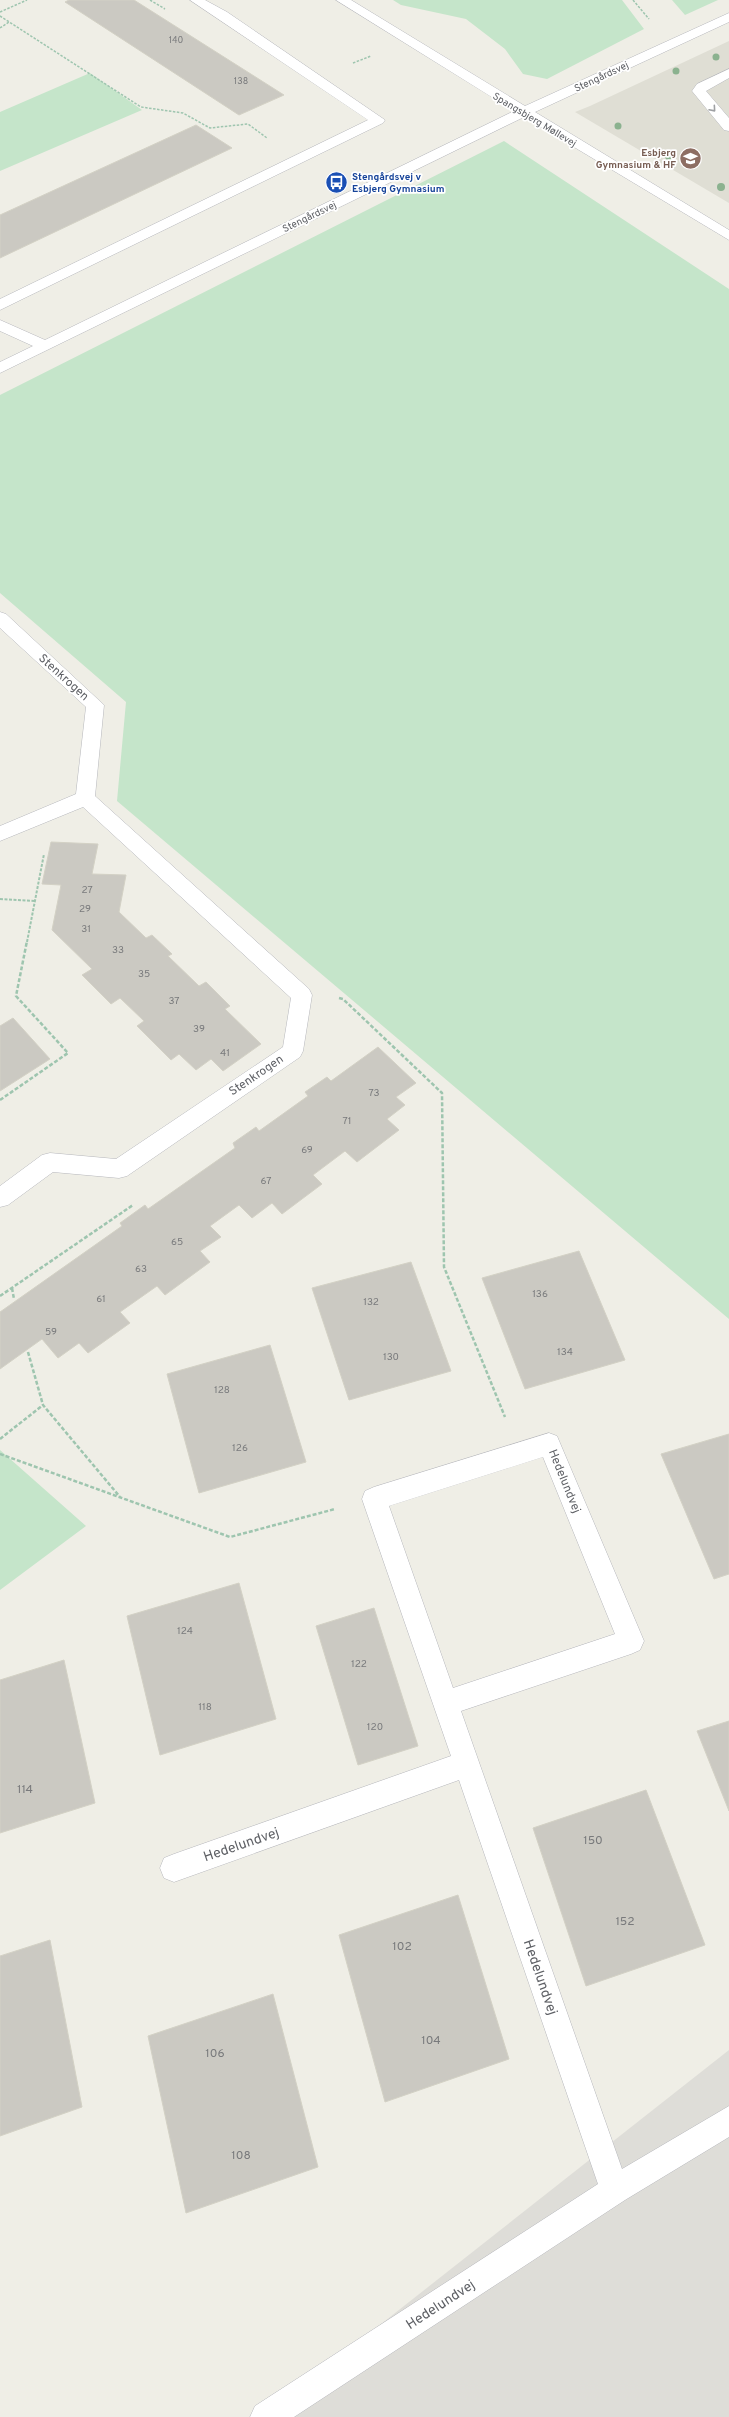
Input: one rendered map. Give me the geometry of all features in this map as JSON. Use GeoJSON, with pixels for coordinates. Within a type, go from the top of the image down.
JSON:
{"type":"FeatureCollection","features":[{"type":"Feature","properties":{"kind":"street"},"geometry":{"type":"LineString","coordinates":[[0,305],[287,163],[378,120],[222,15],[196,0]]}},
{"type":"Feature","properties":{"kind":"street","name":"Spangsbjerg Møllevej"},"geometry":{"type":"LineString","coordinates":[[342,0],[523,112],[729,236]]}},
{"type":"Feature","properties":{"kind":"street","name":"Stengårdsvej"},"geometry":{"type":"LineString","coordinates":[[0,368],[523,112],[729,17]]}},
{"type":"Feature","properties":{"kind":"street"},"geometry":{"type":"LineString","coordinates":[[729,73],[702,87],[699,91],[729,127]]}},
{"type":"Feature","properties":{"kind":"street"},"geometry":{"type":"LineString","coordinates":[[0,325],[46,346]]}},
{"type":"Feature","properties":{"kind":"street","name":"Stenkrogen"},"geometry":{"type":"LineString","coordinates":[[0,618],[95,705],[85,798]]}},
{"type":"Feature","properties":{"kind":"street"},"geometry":{"type":"LineString","coordinates":[[0,834],[85,798],[302,995]]}},
{"type":"Feature","properties":{"kind":"street","name":"Stenkrogen"},"geometry":{"type":"LineString","coordinates":[[119,1169],[293,1051],[302,995]]}},
{"type":"Feature","properties":{"kind":"street"},"geometry":{"type":"LineString","coordinates":[[0,1198],[50,1162],[119,1169]]}},
{"type":"Feature","properties":{"kind":"street","name":"Hedelundvej"},"geometry":{"type":"LineString","coordinates":[[444,1704],[631,1641],[549,1444],[374,1499],[444,1704],[615,2190]]}},
{"type":"Feature","properties":{"kind":"street","name":"Hedelundvej"},"geometry":{"type":"LineString","coordinates":[[174,1868],[466,1764]]}},
{"type":"Feature","properties":{"kind":"street","name":"Hedelundvej"},"geometry":{"type":"LineString","coordinates":[[266,2417],[615,2190],[729,2121]]}},
{"type":"Feature","properties":{"kind":"path"},"geometry":{"type":"LineString","coordinates":[[0,12],[27,0]]}},
{"type":"Feature","properties":{"kind":"path"},"geometry":{"type":"LineString","coordinates":[[0,16],[141,107],[183,113],[210,128],[248,124],[265,135],[287,163]]}},
{"type":"Feature","properties":{"kind":"path"},"geometry":{"type":"LineString","coordinates":[[0,28],[9,22]]}},
{"type":"Feature","properties":{"kind":"path"},"geometry":{"type":"LineString","coordinates":[[0,1100],[68,1053],[16,996],[52,812]]}},
{"type":"Feature","properties":{"kind":"path"},"geometry":{"type":"LineString","coordinates":[[0,899],[35,901]]}},
{"type":"Feature","properties":{"kind":"path"},"geometry":{"type":"LineString","coordinates":[[302,995],[343,999],[442,1093],[444,1267],[519,1453]]}},
{"type":"Feature","properties":{"kind":"path"},"geometry":{"type":"LineString","coordinates":[[0,1296],[142,1198],[119,1169]]}},
{"type":"Feature","properties":{"kind":"path"},"geometry":{"type":"LineString","coordinates":[[12,1288],[14,1299]]}},
{"type":"Feature","properties":{"kind":"path"},"geometry":{"type":"LineString","coordinates":[[28,1352],[43,1405],[120,1497]]}},
{"type":"Feature","properties":{"kind":"path"},"geometry":{"type":"LineString","coordinates":[[0,1439],[43,1405]]}},
{"type":"Feature","properties":{"kind":"path"},"geometry":{"type":"LineString","coordinates":[[0,1454],[230,1537],[374,1499]]}},
{"type":"Feature","properties":{"kind":"shaded area","name":"Esbjerg Gymnasium & HF"},"geometry":{"type":"Polygon","coordinates":[[[729,41],[729,203],[575,112],[590,106],[729,41]]]}},
{"type":"Feature","properties":{"kind":"shaded area"},"geometry":{"type":"Polygon","coordinates":[[[729,2050],[729,2417],[263,2417],[729,2050]]]}},
{"type":"Feature","properties":{"kind":"green space"},"geometry":{"type":"Polygon","coordinates":[[[393,0],[622,0],[644,29],[547,79],[523,74],[505,49],[466,19],[401,5],[393,0]]]}},
{"type":"Feature","properties":{"kind":"green space"},"geometry":{"type":"Polygon","coordinates":[[[672,0],[718,0],[685,15],[672,0]]]}},
{"type":"Feature","properties":{"kind":"green space"},"geometry":{"type":"Polygon","coordinates":[[[90,73],[142,110],[0,171],[0,112],[90,73]]]}},
{"type":"Feature","properties":{"kind":"green space"},"geometry":{"type":"Polygon","coordinates":[[[504,141],[729,289],[729,1319],[117,801],[126,702],[0,593],[0,395],[504,141]]]}},
{"type":"Feature","properties":{"kind":"green space"},"geometry":{"type":"Polygon","coordinates":[[[0,1450],[86,1526],[0,1590],[0,1450]]]}},
{"type":"Feature","properties":{"kind":"building"},"geometry":{"type":"Polygon","coordinates":[[[69,0],[134,0],[284,95],[239,115],[65,2],[69,0]]]}},
{"type":"Feature","properties":{"kind":"building"},"geometry":{"type":"Polygon","coordinates":[[[196,125],[232,148],[0,258],[0,215],[196,125]]]}},
{"type":"Feature","properties":{"kind":"building"},"geometry":{"type":"Polygon","coordinates":[[[51,842],[98,844],[92,874],[126,875],[119,912],[146,938],[152,935],[172,954],[168,956],[199,986],[206,982],[230,1006],[225,1009],[261,1044],[223,1071],[211,1059],[196,1070],[179,1054],[171,1060],[137,1026],[144,1021],[120,998],[111,1004],[82,975],[92,969],[52,930],[61,885],[42,884],[51,842]]]}},
{"type":"Feature","properties":{"kind":"building"},"geometry":{"type":"Polygon","coordinates":[[[13,1018],[50,1059],[0,1091],[0,1026],[13,1018]]]}},
{"type":"Feature","properties":{"kind":"building"},"geometry":{"type":"Polygon","coordinates":[[[378,1047],[416,1083],[396,1097],[405,1105],[387,1119],[399,1130],[357,1162],[345,1151],[313,1175],[322,1184],[282,1214],[272,1203],[252,1218],[239,1205],[210,1226],[221,1237],[200,1251],[210,1262],[165,1295],[157,1286],[120,1312],[130,1323],[88,1353],[79,1343],[58,1358],[42,1339],[0,1369],[0,1312],[122,1226],[120,1223],[145,1205],[148,1209],[235,1148],[233,1143],[256,1127],[259,1131],[308,1096],[305,1092],[327,1077],[331,1081],[378,1047]]]}},
{"type":"Feature","properties":{"kind":"building"},"geometry":{"type":"Polygon","coordinates":[[[579,1251],[625,1360],[525,1389],[482,1278],[579,1251]]]}},
{"type":"Feature","properties":{"kind":"building"},"geometry":{"type":"Polygon","coordinates":[[[411,1262],[451,1371],[349,1400],[312,1288],[411,1262]]]}},
{"type":"Feature","properties":{"kind":"building"},"geometry":{"type":"Polygon","coordinates":[[[270,1345],[306,1462],[199,1493],[167,1374],[270,1345]]]}},
{"type":"Feature","properties":{"kind":"building"},"geometry":{"type":"Polygon","coordinates":[[[729,1434],[729,1574],[714,1579],[661,1454],[729,1434]]]}},
{"type":"Feature","properties":{"kind":"building"},"geometry":{"type":"Polygon","coordinates":[[[239,1583],[276,1719],[160,1755],[127,1616],[239,1583]]]}},
{"type":"Feature","properties":{"kind":"building"},"geometry":{"type":"Polygon","coordinates":[[[374,1608],[418,1746],[358,1765],[316,1626],[374,1608]]]}},
{"type":"Feature","properties":{"kind":"building"},"geometry":{"type":"Polygon","coordinates":[[[64,1660],[95,1803],[0,1833],[0,1680],[64,1660]]]}},
{"type":"Feature","properties":{"kind":"building"},"geometry":{"type":"Polygon","coordinates":[[[729,1721],[729,1811],[697,1731],[729,1721]]]}},
{"type":"Feature","properties":{"kind":"building"},"geometry":{"type":"Polygon","coordinates":[[[646,1790],[705,1945],[586,1986],[533,1828],[646,1790]]]}},
{"type":"Feature","properties":{"kind":"building"},"geometry":{"type":"Polygon","coordinates":[[[458,1895],[509,2059],[385,2102],[339,1935],[458,1895]]]}},
{"type":"Feature","properties":{"kind":"building"},"geometry":{"type":"Polygon","coordinates":[[[50,1940],[82,2107],[0,2136],[0,1956],[50,1940]]]}},
{"type":"Feature","properties":{"kind":"building"},"geometry":{"type":"Polygon","coordinates":[[[273,1994],[318,2167],[186,2213],[148,2036],[273,1994]]]}},
{"type":"Feature","properties":{"kind":"place","name":"Esbjerg Gymnasium & HF"},"geometry":{"type":"Point","coordinates":[691,158]}},
{"type":"Feature","properties":{"kind":"place","name":"Stengårdsvej v Esbjerg Gymnasium"},"geometry":{"type":"Point","coordinates":[336,182]}}]}
